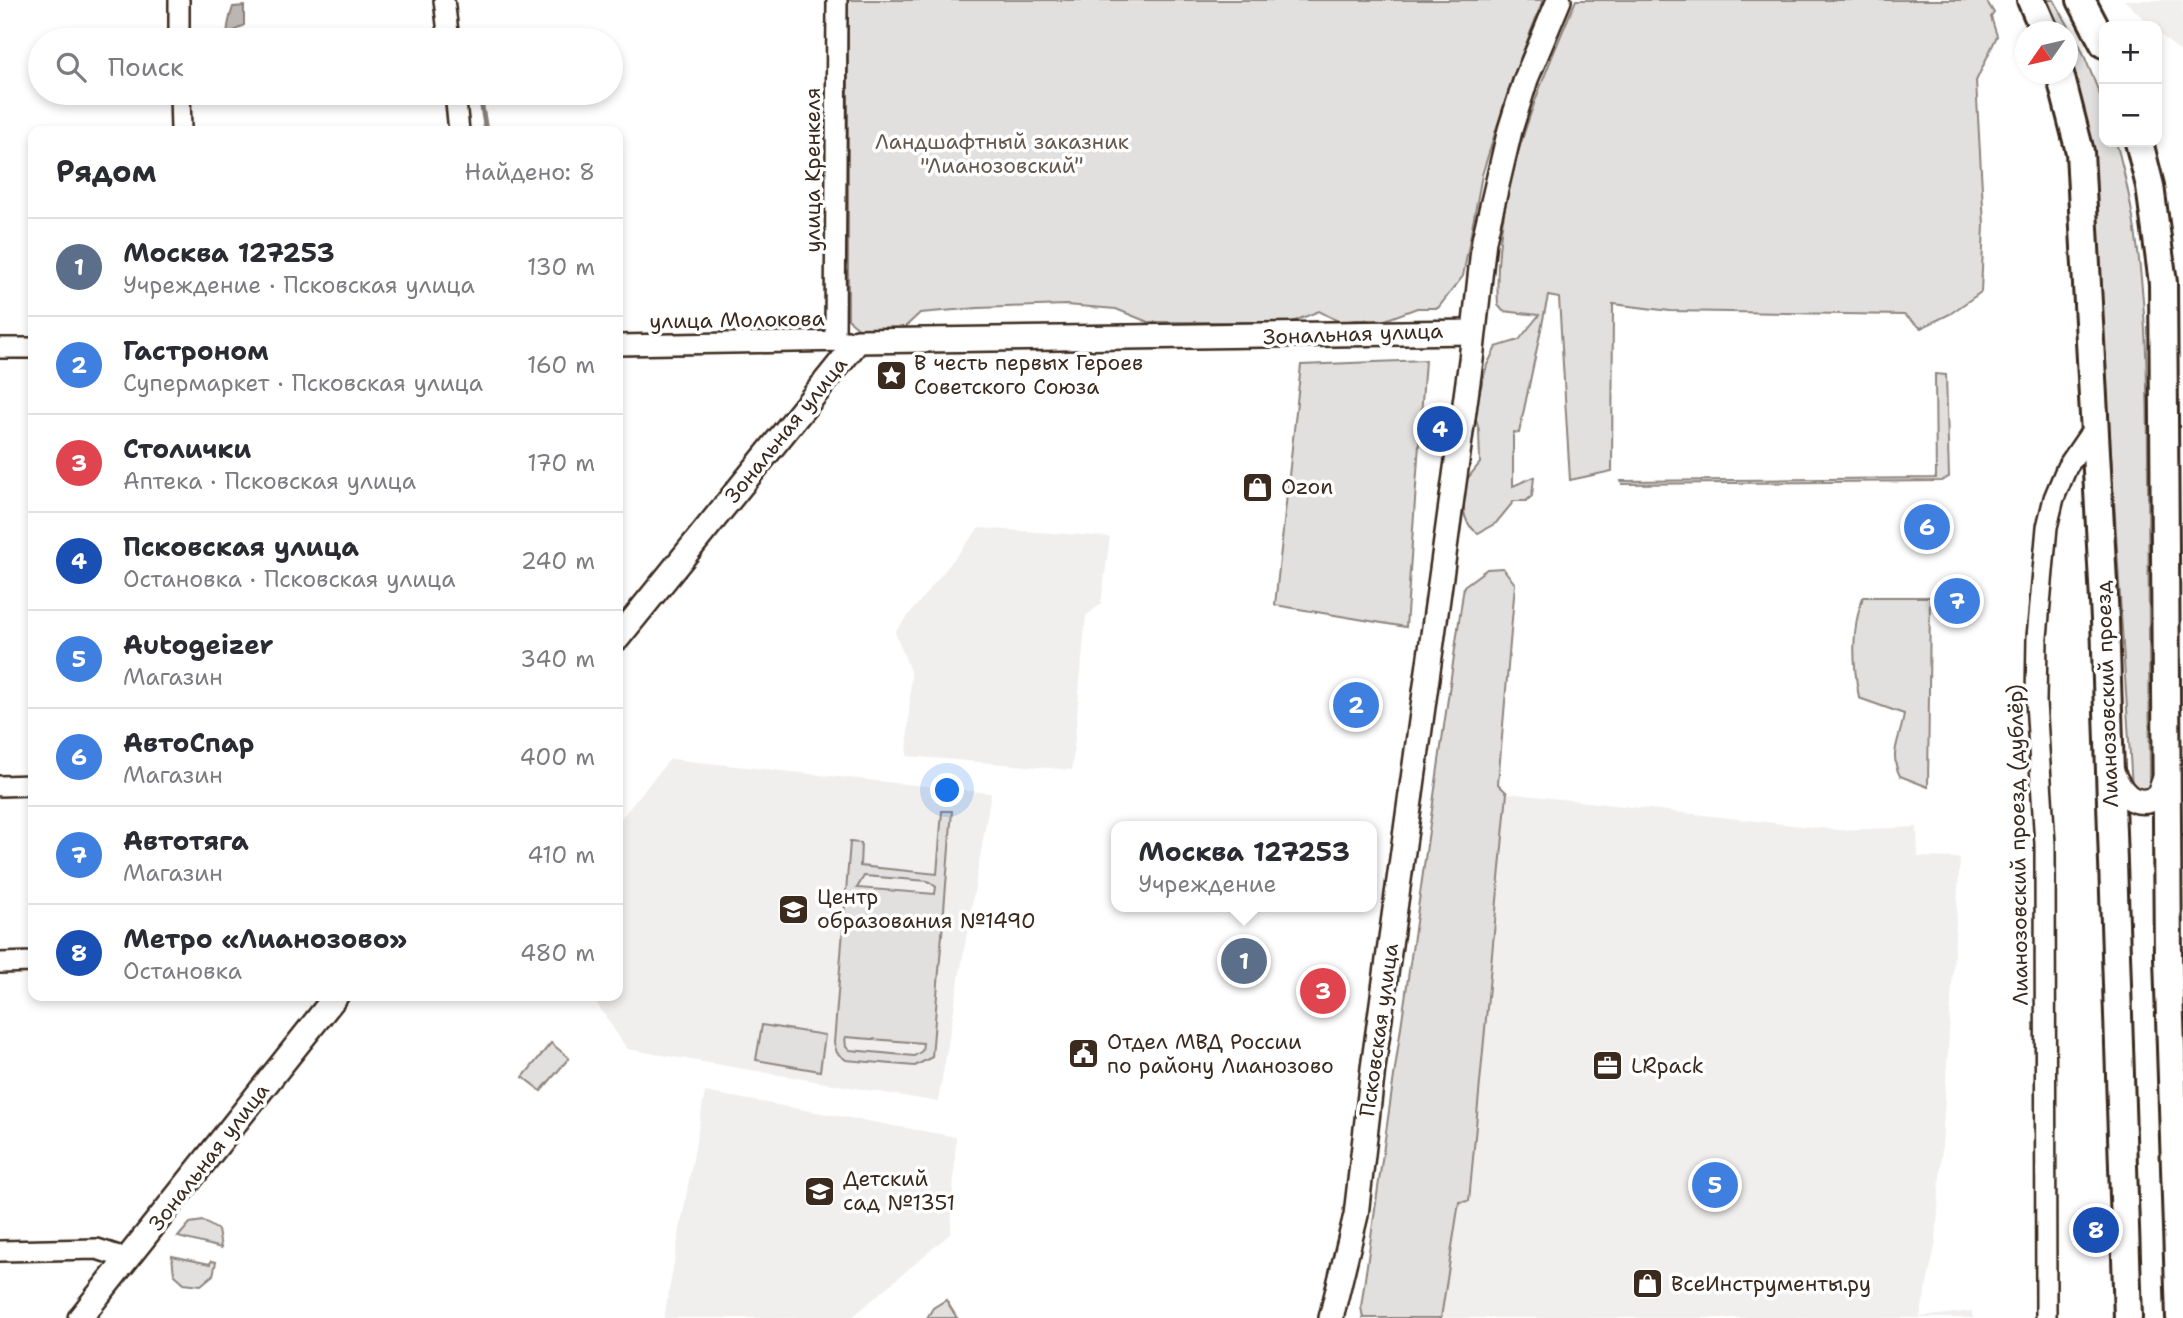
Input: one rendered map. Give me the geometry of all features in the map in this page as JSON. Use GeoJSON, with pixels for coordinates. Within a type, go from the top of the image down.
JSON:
{"type":"FeatureCollection","features":[{"type":"Feature","properties":{"kind":"main road"},"geometry":{"type":"LineString","coordinates":[[2031,0],[2040,21]]}},
{"type":"Feature","properties":{"kind":"main road"},"geometry":{"type":"LineString","coordinates":[[2081,0],[2099,34]]}},
{"type":"Feature","properties":{"kind":"main road","name":"Лианозовский проезд"},"geometry":{"type":"LineString","coordinates":[[2063,84],[2080,152],[2095,426],[2129,1318]]}},
{"type":"Feature","properties":{"kind":"main road"},"geometry":{"type":"LineString","coordinates":[[2139,147],[2150,186],[2163,283],[2165,778],[2180,1318]]}},
{"type":"Feature","properties":{"kind":"street"},"geometry":{"type":"LineString","coordinates":[[179,0],[179,28]]}},
{"type":"Feature","properties":{"kind":"street"},"geometry":{"type":"LineString","coordinates":[[444,0],[448,28]]}},
{"type":"Feature","properties":{"kind":"street","name":"улица Кренкеля"},"geometry":{"type":"LineString","coordinates":[[837,0],[846,341]]}},
{"type":"Feature","properties":{"kind":"street","name":"Псковская улица"},"geometry":{"type":"LineString","coordinates":[[1331,1318],[1356,1214],[1373,1068],[1484,240],[1510,130],[1526,79],[1559,0]]}},
{"type":"Feature","properties":{"kind":"street"},"geometry":{"type":"LineString","coordinates":[[180,105],[181,126]]}},
{"type":"Feature","properties":{"kind":"street"},"geometry":{"type":"LineString","coordinates":[[456,105],[458,126]]}},
{"type":"Feature","properties":{"kind":"street","name":"Зональная улица"},"geometry":{"type":"LineString","coordinates":[[623,631],[846,341],[1473,332]]}},
{"type":"Feature","properties":{"kind":"street","name":"улица Молокова"},"geometry":{"type":"LineString","coordinates":[[623,345],[846,341]]}},
{"type":"Feature","properties":{"kind":"street"},"geometry":{"type":"LineString","coordinates":[[0,348],[28,348]]}},
{"type":"Feature","properties":{"kind":"street","name":"Лианозовский проезд (дублёр)"},"geometry":{"type":"LineString","coordinates":[[2046,1318],[2045,844],[2036,702],[2038,637],[2047,527],[2054,498],[2067,467],[2095,426]]}},
{"type":"Feature","properties":{"kind":"street"},"geometry":{"type":"LineString","coordinates":[[2110,766],[2118,788],[2129,798],[2139,802],[2158,797],[2165,778]]}},
{"type":"Feature","properties":{"kind":"street"},"geometry":{"type":"LineString","coordinates":[[0,786],[28,785]]}},
{"type":"Feature","properties":{"kind":"street"},"geometry":{"type":"LineString","coordinates":[[0,963],[28,962]]}},
{"type":"Feature","properties":{"kind":"street","name":"Зональная улица"},"geometry":{"type":"LineString","coordinates":[[82,1317],[332,1001]]}},
{"type":"Feature","properties":{"kind":"street"},"geometry":{"type":"LineString","coordinates":[[0,1251],[97,1249],[128,1259]]}},
{"type":"Feature","properties":{"kind":"shaded area"},"geometry":{"type":"Polygon","coordinates":[[[2124,0],[2183,0],[2183,54],[2162,36],[2162,21],[2146,21],[2124,0]]]}},
{"type":"Feature","properties":{"kind":"shaded area"},"geometry":{"type":"Polygon","coordinates":[[[244,6],[244,25],[239,28],[228,28],[233,7],[244,6]]]}},
{"type":"Feature","properties":{"kind":"shaded area"},"geometry":{"type":"Polygon","coordinates":[[[979,528],[1110,537],[1101,604],[1086,616],[1072,770],[907,756],[911,674],[895,632],[979,528]]]}},
{"type":"Feature","properties":{"kind":"shaded area","name":"Центр образования №1490"},"geometry":{"type":"Polygon","coordinates":[[[670,759],[991,793],[938,1102],[627,1049],[595,1001],[623,1001],[623,816],[670,759]]]}},
{"type":"Feature","properties":{"kind":"shaded area"},"geometry":{"type":"Polygon","coordinates":[[[1507,793],[1838,830],[1917,827],[1918,857],[1960,858],[1936,1242],[1920,1317],[1972,1311],[1973,1318],[1441,1318],[1459,1201],[1469,1200],[1507,793]]]}},
{"type":"Feature","properties":{"kind":"shaded area","name":"Детский сад №1351"},"geometry":{"type":"Polygon","coordinates":[[[705,1092],[956,1137],[951,1233],[851,1318],[664,1318],[705,1092]]]}},
{"type":"Feature","properties":{"kind":"green space","name":"Ландшафтный заказник \"Лианозовский\""},"geometry":{"type":"Polygon","coordinates":[[[848,0],[1543,0],[1510,85],[1482,175],[1463,276],[1438,308],[1417,308],[1377,323],[1364,319],[1340,322],[1319,311],[1292,322],[1148,322],[1116,309],[1066,305],[978,308],[920,313],[905,327],[866,334],[848,319],[848,0]]]}},
{"type":"Feature","properties":{"kind":"green space"},"geometry":{"type":"Polygon","coordinates":[[[1576,0],[1986,0],[1994,13],[1991,17],[1997,36],[1976,81],[1984,225],[1981,292],[1950,314],[1921,328],[1904,315],[1670,311],[1613,304],[1612,471],[1570,480],[1559,298],[1548,296],[1519,433],[1513,432],[1513,486],[1534,477],[1532,496],[1526,501],[1514,501],[1496,523],[1478,533],[1468,524],[1466,518],[1463,484],[1480,463],[1479,430],[1474,413],[1487,365],[1496,347],[1519,340],[1539,315],[1503,311],[1498,305],[1498,265],[1509,187],[1532,110],[1576,0]]]}},
{"type":"Feature","properties":{"kind":"green space"},"geometry":{"type":"Polygon","coordinates":[[[2043,0],[2054,0],[2066,21],[2052,21],[2043,0]]]}},
{"type":"Feature","properties":{"kind":"green space"},"geometry":{"type":"Polygon","coordinates":[[[2078,43],[2099,93],[2099,147],[2117,147],[2127,184],[2144,314],[2148,401],[2150,790],[2146,795],[2132,788],[2092,150],[2074,84],[2078,84],[2078,43]]]}},
{"type":"Feature","properties":{"kind":"green space"},"geometry":{"type":"Polygon","coordinates":[[[1425,360],[1406,627],[1275,605],[1301,365],[1425,360]]]}},
{"type":"Feature","properties":{"kind":"green space"},"geometry":{"type":"Polygon","coordinates":[[[1935,374],[1946,375],[1949,477],[1941,481],[1622,484],[1621,481],[1936,478],[1935,374]]]}},
{"type":"Feature","properties":{"kind":"green space"},"geometry":{"type":"Polygon","coordinates":[[[1503,568],[1515,584],[1498,784],[1507,793],[1469,1201],[1459,1202],[1441,1318],[1363,1318],[1361,1307],[1464,586],[1487,569],[1503,568]]]}},
{"type":"Feature","properties":{"kind":"green space"},"geometry":{"type":"Polygon","coordinates":[[[1863,597],[1930,597],[1928,787],[1900,776],[1897,768],[1895,753],[1904,714],[1859,698],[1854,647],[1856,622],[1863,597]]]}},
{"type":"Feature","properties":{"kind":"green space"},"geometry":{"type":"Polygon","coordinates":[[[942,811],[952,811],[932,1057],[915,1066],[846,1060],[837,1053],[834,1043],[850,842],[861,843],[860,866],[937,874],[942,811]],[[864,876],[857,888],[935,894],[936,887],[928,881],[864,876]],[[845,1037],[846,1047],[850,1050],[914,1056],[922,1051],[923,1043],[845,1037]]]}},
{"type":"Feature","properties":{"kind":"green space"},"geometry":{"type":"Polygon","coordinates":[[[762,1025],[825,1035],[820,1071],[756,1060],[762,1025]]]}},
{"type":"Feature","properties":{"kind":"green space"},"geometry":{"type":"Polygon","coordinates":[[[551,1043],[569,1058],[541,1091],[523,1077],[551,1043]]]}},
{"type":"Feature","properties":{"kind":"green space"},"geometry":{"type":"Polygon","coordinates":[[[203,1221],[218,1230],[221,1248],[178,1237],[190,1223],[203,1221]]]}},
{"type":"Feature","properties":{"kind":"green space"},"geometry":{"type":"Polygon","coordinates":[[[172,1256],[210,1264],[211,1261],[216,1262],[213,1275],[201,1285],[184,1283],[174,1274],[172,1256]]]}},
{"type":"Feature","properties":{"kind":"green space"},"geometry":{"type":"Polygon","coordinates":[[[946,1300],[957,1318],[927,1318],[933,1308],[946,1300]]]}},
{"type":"Feature","properties":{"kind":"waterway"},"geometry":{"type":"LineString","coordinates":[[482,105],[485,126]]}},
{"type":"Feature","properties":{"kind":"place","name":"В честь первых Героев Советского Союза"},"geometry":{"type":"Point","coordinates":[891,375]}},
{"type":"Feature","properties":{"kind":"place","name":"Псковская улица"},"geometry":{"type":"Point","coordinates":[1440,429]}},
{"type":"Feature","properties":{"kind":"place","name":"Ozon"},"geometry":{"type":"Point","coordinates":[1258,487]}},
{"type":"Feature","properties":{"kind":"place","name":"АвтоСпар"},"geometry":{"type":"Point","coordinates":[1927,527]}},
{"type":"Feature","properties":{"kind":"place","name":"Автотяга"},"geometry":{"type":"Point","coordinates":[1957,601]}},
{"type":"Feature","properties":{"kind":"place","name":"Гастроном"},"geometry":{"type":"Point","coordinates":[1356,705]}},
{"type":"Feature","properties":{"kind":"place","name":"Центр образования №1490"},"geometry":{"type":"Point","coordinates":[794,909]}},
{"type":"Feature","properties":{"kind":"place","name":"Москва 127253"},"geometry":{"type":"Point","coordinates":[1244,961]}},
{"type":"Feature","properties":{"kind":"place","name":"Столички"},"geometry":{"type":"Point","coordinates":[1323,991]}},
{"type":"Feature","properties":{"kind":"place","name":"Отдел МВД России по району Лианозово"},"geometry":{"type":"Point","coordinates":[1084,1054]}},
{"type":"Feature","properties":{"kind":"place","name":"LRpack"},"geometry":{"type":"Point","coordinates":[1608,1066]}},
{"type":"Feature","properties":{"kind":"place","name":"Autogeizer"},"geometry":{"type":"Point","coordinates":[1715,1185]}},
{"type":"Feature","properties":{"kind":"place","name":"Детский сад №1351"},"geometry":{"type":"Point","coordinates":[820,1191]}},
{"type":"Feature","properties":{"kind":"place","name":"Метро «Лианозово»"},"geometry":{"type":"Point","coordinates":[2096,1230]}},
{"type":"Feature","properties":{"kind":"place","name":"ВсеИнструменты.ру"},"geometry":{"type":"Point","coordinates":[1648,1284]}}]}
